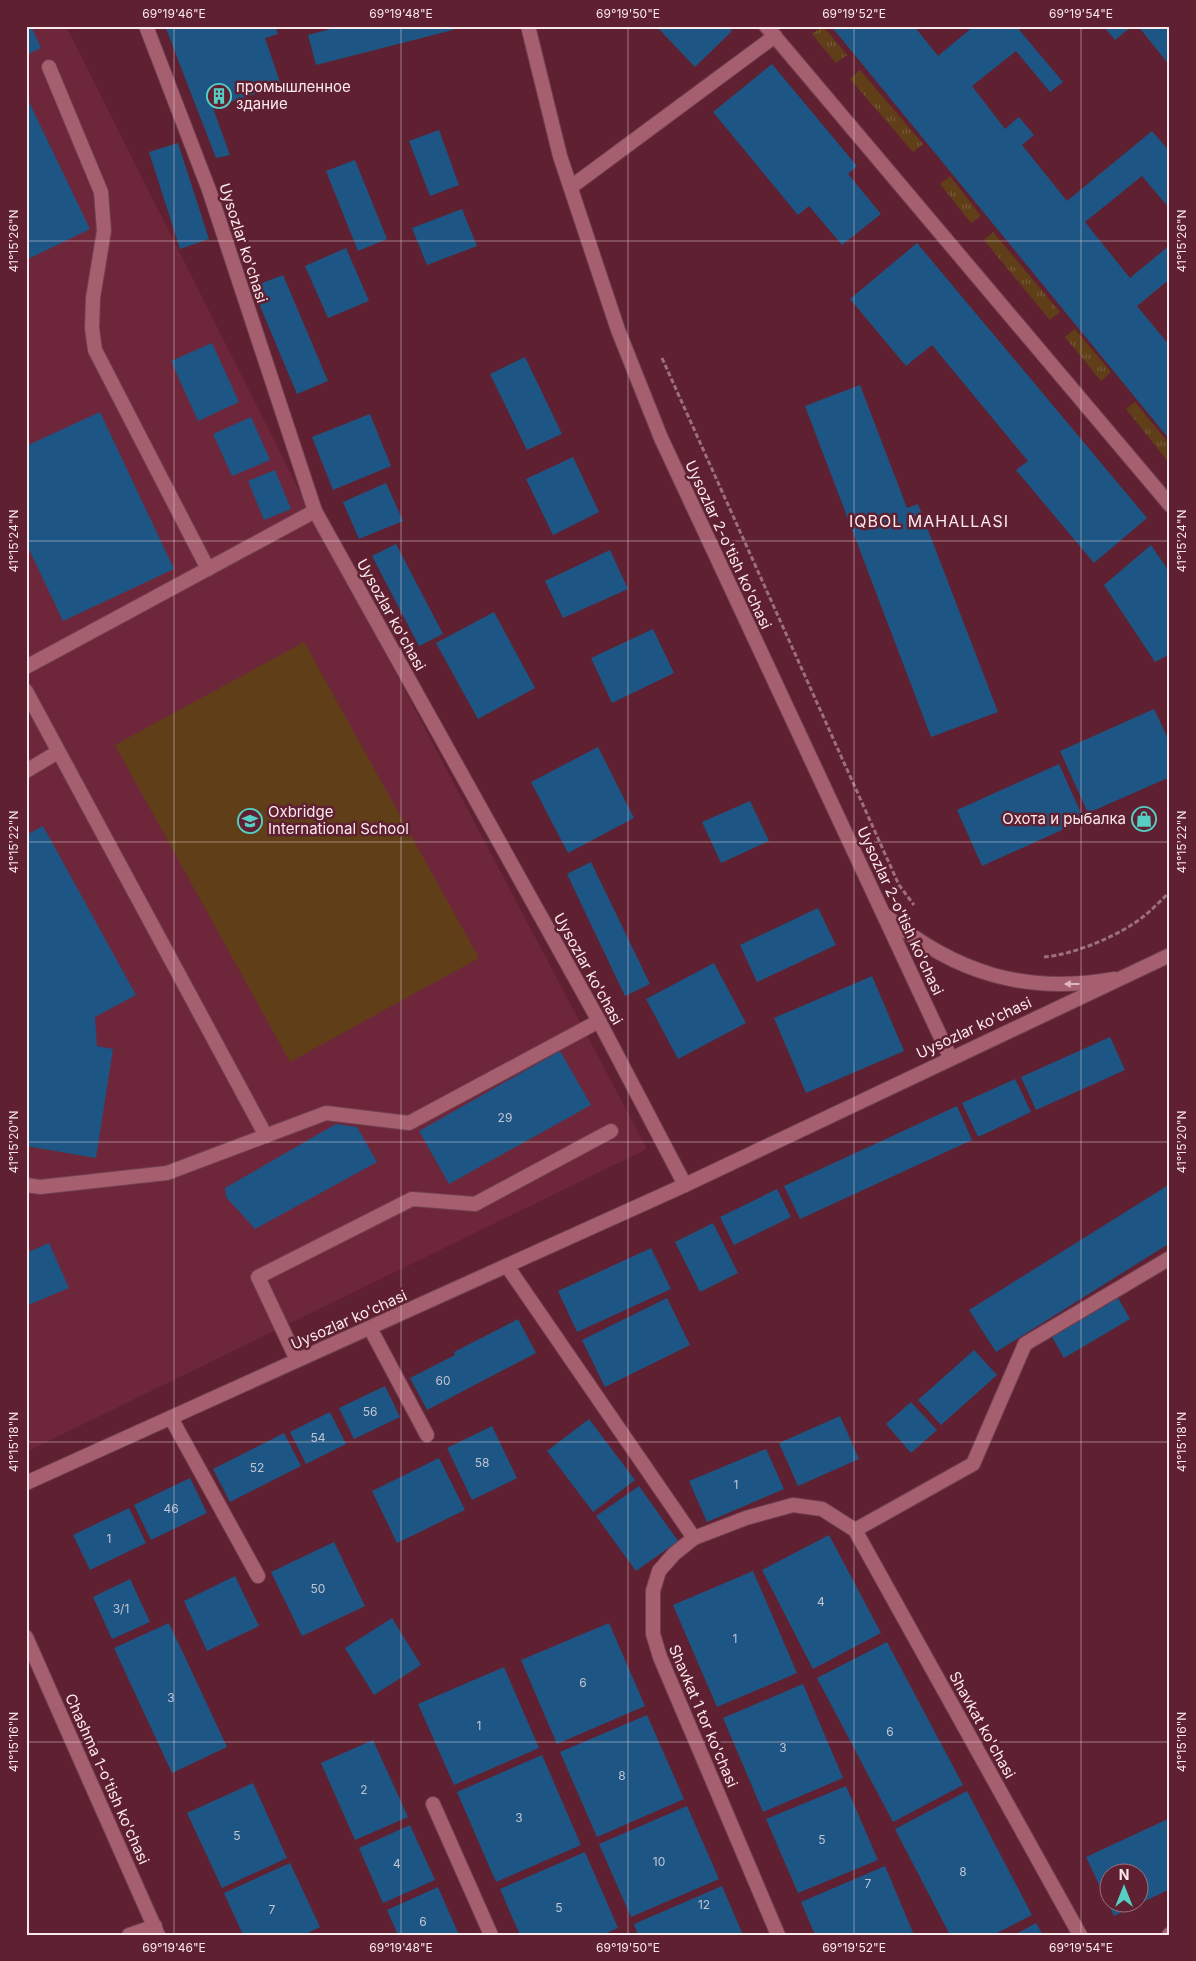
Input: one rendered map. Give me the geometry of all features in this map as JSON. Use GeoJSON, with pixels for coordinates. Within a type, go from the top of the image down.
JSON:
{"type":"FeatureCollection","features":[{"type":"Feature","properties":{"kind":"street","name":"Uysozlar ko'chasi"},"geometry":{"type":"LineString","coordinates":[[146,26],[209,190],[315,511],[599,1021],[685,1185]]}},
{"type":"Feature","properties":{"kind":"street","name":"Uysozlar 2-o'tish ko'chasi"},"geometry":{"type":"LineString","coordinates":[[528,26],[560,156],[618,330],[661,438],[950,1057]]}},
{"type":"Feature","properties":{"kind":"street"},"geometry":{"type":"LineString","coordinates":[[571,187],[771,31],[1170,504]]}},
{"type":"Feature","properties":{"kind":"street"},"geometry":{"type":"LineString","coordinates":[[49,67],[101,192],[104,231],[94,298],[92,328],[96,350],[208,569]]}},
{"type":"Feature","properties":{"kind":"street"},"geometry":{"type":"LineString","coordinates":[[26,666],[315,511]]}},
{"type":"Feature","properties":{"kind":"street"},"geometry":{"type":"LineString","coordinates":[[26,691],[266,1136]]}},
{"type":"Feature","properties":{"kind":"street"},"geometry":{"type":"LineString","coordinates":[[26,771],[58,752]]}},
{"type":"Feature","properties":{"kind":"street"},"geometry":{"type":"LineString","coordinates":[[883,914],[935,952],[964,966],[994,976],[1055,984],[1088,984],[1120,978]]}},
{"type":"Feature","properties":{"kind":"street","name":"Uysozlar ko'chasi"},"geometry":{"type":"LineString","coordinates":[[26,1483],[685,1185],[950,1057],[1170,955]]}},
{"type":"Feature","properties":{"kind":"street"},"geometry":{"type":"LineString","coordinates":[[26,1185],[40,1187],[167,1173],[326,1114],[409,1123],[599,1021]]}},
{"type":"Feature","properties":{"kind":"street"},"geometry":{"type":"LineString","coordinates":[[297,1360],[258,1277],[412,1199],[475,1204],[612,1131]]}},
{"type":"Feature","properties":{"kind":"street"},"geometry":{"type":"LineString","coordinates":[[855,1530],[973,1464],[1026,1344],[1170,1258]]}},
{"type":"Feature","properties":{"kind":"street"},"geometry":{"type":"LineString","coordinates":[[507,1266],[694,1538]]}},
{"type":"Feature","properties":{"kind":"street"},"geometry":{"type":"LineString","coordinates":[[370,1328],[427,1435]]}},
{"type":"Feature","properties":{"kind":"street"},"geometry":{"type":"LineString","coordinates":[[171,1418],[258,1576]]}},
{"type":"Feature","properties":{"kind":"street","name":"Shavkat 1 tor ko'chasi"},"geometry":{"type":"LineString","coordinates":[[778,1935],[660,1657],[653,1634],[653,1591],[659,1571],[674,1554],[694,1538],[746,1518],[793,1505],[822,1509],[855,1530]]}},
{"type":"Feature","properties":{"kind":"street","name":"Shavkat ko'chasi"},"geometry":{"type":"LineString","coordinates":[[855,1530],[1080,1935]]}},
{"type":"Feature","properties":{"kind":"street","name":"Chashma 1-o'tish ko'chasi"},"geometry":{"type":"LineString","coordinates":[[26,1637],[156,1931]]}},
{"type":"Feature","properties":{"kind":"street"},"geometry":{"type":"LineString","coordinates":[[433,1804],[490,1935]]}},
{"type":"Feature","properties":{"kind":"street"},"geometry":{"type":"LineString","coordinates":[[130,1935],[156,1931]]}},
{"type":"Feature","properties":{"kind":"path"},"geometry":{"type":"LineString","coordinates":[[662,358],[899,885],[918,910]]}},
{"type":"Feature","properties":{"kind":"path"},"geometry":{"type":"LineString","coordinates":[[1036,958],[1058,956],[1120,931],[1143,917],[1170,892]]}},
{"type":"Feature","properties":{"kind":"shaded area","name":"Oxbridge International School"},"geometry":{"type":"Polygon","coordinates":[[[26,26],[66,26],[300,492],[647,1149],[26,1452],[26,26]]]}},
{"type":"Feature","properties":{"kind":"green space"},"geometry":{"type":"Polygon","coordinates":[[[823,26],[847,55],[836,63],[812,34],[823,26]]]}},
{"type":"Feature","properties":{"kind":"green space"},"geometry":{"type":"Polygon","coordinates":[[[860,70],[923,144],[913,152],[850,79],[860,70]]]}},
{"type":"Feature","properties":{"kind":"green space"},"geometry":{"type":"Polygon","coordinates":[[[950,176],[981,216],[971,223],[940,184],[950,176]]]}},
{"type":"Feature","properties":{"kind":"green space"},"geometry":{"type":"Polygon","coordinates":[[[993,232],[1060,312],[1050,320],[984,240],[993,232]]]}},
{"type":"Feature","properties":{"kind":"green space"},"geometry":{"type":"Polygon","coordinates":[[[1075,329],[1111,372],[1101,381],[1065,337],[1075,329]]]}},
{"type":"Feature","properties":{"kind":"green space"},"geometry":{"type":"Polygon","coordinates":[[[1135,402],[1170,445],[1170,464],[1126,409],[1135,402]]]}},
{"type":"Feature","properties":{"kind":"green space"},"geometry":{"type":"Polygon","coordinates":[[[304,642],[479,958],[290,1062],[115,745],[304,642]]]}},
{"type":"Feature","properties":{"kind":"building"},"geometry":{"type":"Polygon","coordinates":[[[26,26],[31,26],[41,48],[26,55],[26,26]]]}},
{"type":"Feature","properties":{"kind":"building","name":"промышленное здание"},"geometry":{"type":"Polygon","coordinates":[[[165,26],[275,26],[278,34],[265,38],[281,85],[213,108],[230,155],[216,158],[165,26]]]}},
{"type":"Feature","properties":{"kind":"building"},"geometry":{"type":"Polygon","coordinates":[[[342,26],[452,26],[453,30],[316,65],[308,35],[342,26]]]}},
{"type":"Feature","properties":{"kind":"building"},"geometry":{"type":"Polygon","coordinates":[[[656,26],[727,26],[732,31],[695,67],[656,26]]]}},
{"type":"Feature","properties":{"kind":"building"},"geometry":{"type":"Polygon","coordinates":[[[831,26],[914,26],[938,56],[974,26],[1016,26],[1063,82],[1050,92],[1016,51],[972,86],[1005,129],[1019,117],[1034,135],[1022,145],[1067,201],[1152,131],[1170,152],[1170,209],[1142,176],[1085,222],[1130,278],[1170,245],[1170,279],[1137,306],[1170,346],[1170,440],[831,26]]]}},
{"type":"Feature","properties":{"kind":"building"},"geometry":{"type":"Polygon","coordinates":[[[1103,26],[1132,26],[1115,40],[1103,26]]]}},
{"type":"Feature","properties":{"kind":"building"},"geometry":{"type":"Polygon","coordinates":[[[1138,26],[1170,26],[1170,66],[1138,26]]]}},
{"type":"Feature","properties":{"kind":"building"},"geometry":{"type":"Polygon","coordinates":[[[772,64],[857,166],[848,174],[881,214],[842,245],[809,206],[798,215],[713,112],[772,64]]]}},
{"type":"Feature","properties":{"kind":"building"},"geometry":{"type":"Polygon","coordinates":[[[29,102],[90,229],[26,260],[26,103],[29,102]]]}},
{"type":"Feature","properties":{"kind":"building"},"geometry":{"type":"Polygon","coordinates":[[[439,130],[459,185],[430,196],[409,141],[439,130]]]}},
{"type":"Feature","properties":{"kind":"building"},"geometry":{"type":"Polygon","coordinates":[[[178,143],[209,239],[180,249],[149,152],[178,143]]]}},
{"type":"Feature","properties":{"kind":"building"},"geometry":{"type":"Polygon","coordinates":[[[355,160],[387,239],[358,251],[326,171],[355,160]]]}},
{"type":"Feature","properties":{"kind":"building"},"geometry":{"type":"Polygon","coordinates":[[[462,209],[477,246],[427,265],[412,228],[462,209]]]}},
{"type":"Feature","properties":{"kind":"building"},"geometry":{"type":"Polygon","coordinates":[[[917,243],[1147,518],[1094,563],[1016,470],[1028,461],[932,345],[906,366],[850,299],[917,243]]]}},
{"type":"Feature","properties":{"kind":"building"},"geometry":{"type":"Polygon","coordinates":[[[346,248],[369,301],[328,318],[305,266],[346,248]]]}},
{"type":"Feature","properties":{"kind":"building"},"geometry":{"type":"Polygon","coordinates":[[[283,275],[328,381],[297,394],[252,287],[283,275]]]}},
{"type":"Feature","properties":{"kind":"building"},"geometry":{"type":"Polygon","coordinates":[[[212,343],[239,402],[198,421],[171,361],[212,343]]]}},
{"type":"Feature","properties":{"kind":"building"},"geometry":{"type":"Polygon","coordinates":[[[525,357],[562,434],[527,450],[490,374],[525,357]]]}},
{"type":"Feature","properties":{"kind":"building"},"geometry":{"type":"Polygon","coordinates":[[[860,385],[907,508],[918,504],[998,712],[931,737],[805,406],[860,385]]]}},
{"type":"Feature","properties":{"kind":"building"},"geometry":{"type":"Polygon","coordinates":[[[100,412],[174,569],[63,621],[26,543],[26,446],[100,412]]]}},
{"type":"Feature","properties":{"kind":"building"},"geometry":{"type":"Polygon","coordinates":[[[370,414],[391,466],[333,490],[312,437],[370,414]]]}},
{"type":"Feature","properties":{"kind":"building"},"geometry":{"type":"Polygon","coordinates":[[[251,417],[270,460],[232,476],[213,434],[251,417]]]}},
{"type":"Feature","properties":{"kind":"building"},"geometry":{"type":"Polygon","coordinates":[[[573,457],[599,512],[553,535],[526,479],[573,457]]]}},
{"type":"Feature","properties":{"kind":"building"},"geometry":{"type":"Polygon","coordinates":[[[275,470],[291,509],[264,520],[248,481],[275,470]]]}},
{"type":"Feature","properties":{"kind":"building"},"geometry":{"type":"Polygon","coordinates":[[[386,483],[403,521],[359,539],[343,502],[386,483]]]}},
{"type":"Feature","properties":{"kind":"building"},"geometry":{"type":"Polygon","coordinates":[[[396,544],[443,634],[419,646],[372,556],[396,544]]]}},
{"type":"Feature","properties":{"kind":"building"},"geometry":{"type":"Polygon","coordinates":[[[1151,545],[1170,573],[1170,654],[1155,662],[1104,585],[1151,545]]]}},
{"type":"Feature","properties":{"kind":"building"},"geometry":{"type":"Polygon","coordinates":[[[610,550],[628,589],[563,618],[545,581],[610,550]]]}},
{"type":"Feature","properties":{"kind":"building"},"geometry":{"type":"Polygon","coordinates":[[[494,612],[535,688],[478,719],[436,643],[494,612]]]}},
{"type":"Feature","properties":{"kind":"building"},"geometry":{"type":"Polygon","coordinates":[[[653,629],[674,673],[612,703],[591,658],[653,629]]]}},
{"type":"Feature","properties":{"kind":"building"},"geometry":{"type":"Polygon","coordinates":[[[1154,709],[1170,743],[1170,777],[1088,813],[1060,751],[1154,709]]]}},
{"type":"Feature","properties":{"kind":"building"},"geometry":{"type":"Polygon","coordinates":[[[598,747],[634,818],[568,853],[531,782],[598,747]]]}},
{"type":"Feature","properties":{"kind":"building"},"geometry":{"type":"Polygon","coordinates":[[[1059,764],[1084,820],[982,866],[957,810],[1059,764]]]}},
{"type":"Feature","properties":{"kind":"building"},"geometry":{"type":"Polygon","coordinates":[[[750,801],[769,841],[721,863],[702,822],[750,801]]]}},
{"type":"Feature","properties":{"kind":"building"},"geometry":{"type":"Polygon","coordinates":[[[43,826],[136,995],[95,1017],[97,1046],[113,1049],[96,1158],[26,1146],[26,835],[43,826]]]}},
{"type":"Feature","properties":{"kind":"building"},"geometry":{"type":"Polygon","coordinates":[[[591,862],[650,984],[625,996],[567,874],[591,862]]]}},
{"type":"Feature","properties":{"kind":"building"},"geometry":{"type":"Polygon","coordinates":[[[818,908],[836,945],[757,982],[740,945],[818,908]]]}},
{"type":"Feature","properties":{"kind":"building"},"geometry":{"type":"Polygon","coordinates":[[[714,963],[746,1023],[678,1059],[646,999],[714,963]]]}},
{"type":"Feature","properties":{"kind":"building"},"geometry":{"type":"Polygon","coordinates":[[[872,976],[904,1051],[806,1093],[774,1018],[872,976]]]}},
{"type":"Feature","properties":{"kind":"building"},"geometry":{"type":"Polygon","coordinates":[[[1110,1037],[1125,1070],[1036,1110],[1021,1077],[1110,1037]]]}},
{"type":"Feature","properties":{"kind":"building"},"geometry":{"type":"Polygon","coordinates":[[[560,1051],[591,1105],[449,1184],[419,1131],[560,1051]]]}},
{"type":"Feature","properties":{"kind":"building"},"geometry":{"type":"Polygon","coordinates":[[[1015,1079],[1031,1112],[978,1137],[962,1103],[1015,1079]]]}},
{"type":"Feature","properties":{"kind":"building"},"geometry":{"type":"Polygon","coordinates":[[[957,1106],[972,1140],[800,1219],[784,1186],[957,1106]]]}},
{"type":"Feature","properties":{"kind":"building"},"geometry":{"type":"Polygon","coordinates":[[[336,1124],[357,1127],[377,1162],[255,1229],[226,1197],[225,1188],[336,1124]]]}},
{"type":"Feature","properties":{"kind":"building"},"geometry":{"type":"Polygon","coordinates":[[[1170,1184],[1170,1243],[996,1352],[969,1310],[1170,1184]]]}},
{"type":"Feature","properties":{"kind":"building"},"geometry":{"type":"Polygon","coordinates":[[[777,1189],[791,1217],[734,1245],[720,1217],[777,1189]]]}},
{"type":"Feature","properties":{"kind":"building"},"geometry":{"type":"Polygon","coordinates":[[[713,1223],[738,1273],[700,1292],[675,1242],[713,1223]]]}},
{"type":"Feature","properties":{"kind":"building"},"geometry":{"type":"Polygon","coordinates":[[[49,1243],[69,1288],[26,1306],[26,1253],[49,1243]]]}},
{"type":"Feature","properties":{"kind":"building"},"geometry":{"type":"Polygon","coordinates":[[[651,1248],[671,1289],[577,1332],[558,1291],[651,1248]]]}},
{"type":"Feature","properties":{"kind":"building"},"geometry":{"type":"Polygon","coordinates":[[[667,1298],[690,1345],[605,1387],[582,1340],[667,1298]]]}},
{"type":"Feature","properties":{"kind":"building"},"geometry":{"type":"Polygon","coordinates":[[[1118,1298],[1130,1319],[1064,1358],[1052,1337],[1118,1298]]]}},
{"type":"Feature","properties":{"kind":"building"},"geometry":{"type":"Polygon","coordinates":[[[518,1319],[536,1353],[427,1410],[410,1378],[455,1355],[454,1352],[518,1319]]]}},
{"type":"Feature","properties":{"kind":"building"},"geometry":{"type":"Polygon","coordinates":[[[974,1350],[997,1375],[941,1425],[918,1400],[974,1350]]]}},
{"type":"Feature","properties":{"kind":"building"},"geometry":{"type":"Polygon","coordinates":[[[385,1386],[400,1417],[354,1439],[339,1408],[385,1386]]]}},
{"type":"Feature","properties":{"kind":"building"},"geometry":{"type":"Polygon","coordinates":[[[911,1402],[937,1430],[911,1453],[886,1424],[911,1402]]]}},
{"type":"Feature","properties":{"kind":"building"},"geometry":{"type":"Polygon","coordinates":[[[330,1412],[346,1444],[306,1464],[290,1432],[330,1412]]]}},
{"type":"Feature","properties":{"kind":"building"},"geometry":{"type":"Polygon","coordinates":[[[840,1416],[859,1459],[798,1486],[779,1443],[840,1416]]]}},
{"type":"Feature","properties":{"kind":"building"},"geometry":{"type":"Polygon","coordinates":[[[589,1419],[635,1480],[593,1512],[547,1451],[589,1419]]]}},
{"type":"Feature","properties":{"kind":"building"},"geometry":{"type":"Polygon","coordinates":[[[492,1426],[517,1478],[472,1500],[447,1448],[492,1426]]]}},
{"type":"Feature","properties":{"kind":"building"},"geometry":{"type":"Polygon","coordinates":[[[284,1433],[301,1466],[230,1502],[213,1469],[284,1433]]]}},
{"type":"Feature","properties":{"kind":"building"},"geometry":{"type":"Polygon","coordinates":[[[766,1449],[784,1489],[707,1522],[689,1481],[766,1449]]]}},
{"type":"Feature","properties":{"kind":"building"},"geometry":{"type":"Polygon","coordinates":[[[439,1458],[465,1510],[397,1543],[372,1491],[439,1458]]]}},
{"type":"Feature","properties":{"kind":"building"},"geometry":{"type":"Polygon","coordinates":[[[190,1478],[207,1513],[151,1540],[134,1505],[190,1478]]]}},
{"type":"Feature","properties":{"kind":"building"},"geometry":{"type":"Polygon","coordinates":[[[639,1486],[678,1541],[636,1571],[596,1516],[639,1486]]]}},
{"type":"Feature","properties":{"kind":"building"},"geometry":{"type":"Polygon","coordinates":[[[129,1508],[146,1543],[90,1570],[73,1535],[129,1508]]]}},
{"type":"Feature","properties":{"kind":"building"},"geometry":{"type":"Polygon","coordinates":[[[829,1535],[881,1633],[813,1669],[762,1570],[829,1535]]]}},
{"type":"Feature","properties":{"kind":"building"},"geometry":{"type":"Polygon","coordinates":[[[334,1542],[365,1606],[302,1636],[271,1572],[334,1542]]]}},
{"type":"Feature","properties":{"kind":"building"},"geometry":{"type":"Polygon","coordinates":[[[753,1571],[797,1673],[717,1707],[673,1605],[753,1571]]]}},
{"type":"Feature","properties":{"kind":"building"},"geometry":{"type":"Polygon","coordinates":[[[235,1576],[259,1626],[207,1651],[184,1601],[235,1576]]]}},
{"type":"Feature","properties":{"kind":"building"},"geometry":{"type":"Polygon","coordinates":[[[130,1579],[150,1622],[112,1639],[93,1597],[130,1579]]]}},
{"type":"Feature","properties":{"kind":"building"},"geometry":{"type":"Polygon","coordinates":[[[392,1618],[421,1665],[374,1695],[345,1648],[392,1618]]]}},
{"type":"Feature","properties":{"kind":"building"},"geometry":{"type":"Polygon","coordinates":[[[169,1623],[227,1747],[172,1773],[114,1648],[169,1623]]]}},
{"type":"Feature","properties":{"kind":"building"},"geometry":{"type":"Polygon","coordinates":[[[609,1623],[645,1706],[557,1744],[521,1660],[609,1623]]]}},
{"type":"Feature","properties":{"kind":"building"},"geometry":{"type":"Polygon","coordinates":[[[887,1642],[963,1785],[893,1822],[817,1678],[887,1642]]]}},
{"type":"Feature","properties":{"kind":"building"},"geometry":{"type":"Polygon","coordinates":[[[504,1667],[539,1748],[454,1785],[418,1704],[504,1667]]]}},
{"type":"Feature","properties":{"kind":"building"},"geometry":{"type":"Polygon","coordinates":[[[803,1684],[843,1778],[763,1812],[723,1718],[803,1684]]]}},
{"type":"Feature","properties":{"kind":"building"},"geometry":{"type":"Polygon","coordinates":[[[647,1715],[684,1799],[597,1837],[560,1752],[647,1715]]]}},
{"type":"Feature","properties":{"kind":"building"},"geometry":{"type":"Polygon","coordinates":[[[373,1740],[408,1817],[355,1840],[321,1763],[373,1740]]]}},
{"type":"Feature","properties":{"kind":"building"},"geometry":{"type":"Polygon","coordinates":[[[542,1755],[581,1845],[496,1882],[457,1792],[542,1755]]]}},
{"type":"Feature","properties":{"kind":"building"},"geometry":{"type":"Polygon","coordinates":[[[253,1783],[287,1858],[222,1888],[187,1813],[253,1783]]]}},
{"type":"Feature","properties":{"kind":"building"},"geometry":{"type":"Polygon","coordinates":[[[846,1786],[878,1860],[798,1893],[766,1819],[846,1786]]]}},
{"type":"Feature","properties":{"kind":"building"},"geometry":{"type":"Polygon","coordinates":[[[967,1791],[1032,1915],[993,1935],[950,1935],[895,1829],[967,1791]]]}},
{"type":"Feature","properties":{"kind":"building"},"geometry":{"type":"Polygon","coordinates":[[[687,1806],[719,1879],[631,1917],[599,1844],[687,1806]]]}},
{"type":"Feature","properties":{"kind":"building"},"geometry":{"type":"Polygon","coordinates":[[[1170,1818],[1170,1889],[1148,1900],[1148,1864],[1098,1864],[1098,1882],[1086,1857],[1170,1818]]]}},
{"type":"Feature","properties":{"kind":"building"},"geometry":{"type":"Polygon","coordinates":[[[410,1825],[435,1880],[383,1903],[359,1848],[410,1825]]]}},
{"type":"Feature","properties":{"kind":"building"},"geometry":{"type":"Polygon","coordinates":[[[585,1852],[618,1928],[602,1935],[520,1935],[500,1889],[585,1852]]]}},
{"type":"Feature","properties":{"kind":"building"},"geometry":{"type":"Polygon","coordinates":[[[290,1863],[320,1927],[304,1935],[243,1935],[224,1893],[290,1863]]]}},
{"type":"Feature","properties":{"kind":"building"},"geometry":{"type":"Polygon","coordinates":[[[885,1866],[914,1935],[815,1935],[801,1902],[885,1866]]]}},
{"type":"Feature","properties":{"kind":"building"},"geometry":{"type":"Polygon","coordinates":[[[722,1886],[743,1935],[638,1935],[634,1924],[722,1886]]]}},
{"type":"Feature","properties":{"kind":"building"},"geometry":{"type":"Polygon","coordinates":[[[438,1887],[459,1935],[398,1935],[387,1910],[438,1887]]]}},
{"type":"Feature","properties":{"kind":"building"},"geometry":{"type":"Polygon","coordinates":[[[1036,1923],[1043,1935],[1014,1935],[1036,1923]]]}},
{"type":"Feature","properties":{"kind":"place","name":"промышленное здание"},"geometry":{"type":"Point","coordinates":[219,96]}},
{"type":"Feature","properties":{"kind":"place","name":"Охота и рыбалка"},"geometry":{"type":"Point","coordinates":[1144,819]}},
{"type":"Feature","properties":{"kind":"place","name":"Oxbridge International School"},"geometry":{"type":"Point","coordinates":[250,821]}},
{"type":"Feature","properties":{"kind":"district","name":"IQBOL MAHALLASI"},"geometry":{"type":"Point","coordinates":[929,521]}}]}
